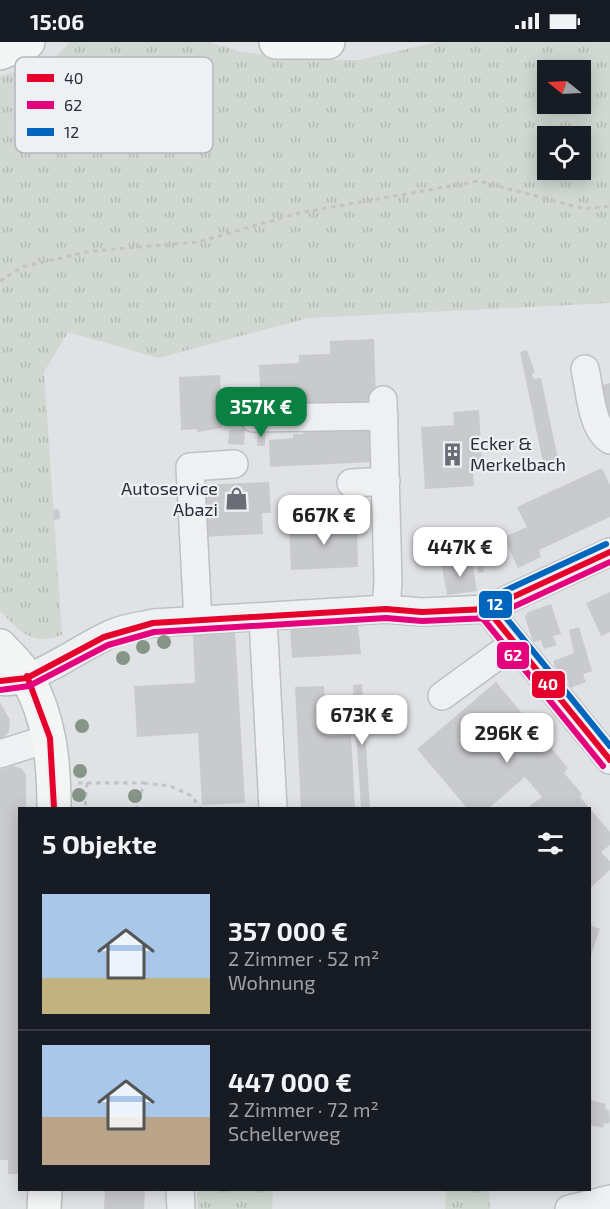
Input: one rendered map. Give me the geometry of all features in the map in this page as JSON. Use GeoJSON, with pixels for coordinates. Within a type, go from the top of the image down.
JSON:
{"type":"FeatureCollection","features":[{"type":"Feature","properties":{"kind":"main road"},"geometry":{"type":"LineString","coordinates":[[0,53],[28,42]]}},
{"type":"Feature","properties":{"kind":"main road"},"geometry":{"type":"LineString","coordinates":[[276,42],[328,42]]}},
{"type":"Feature","properties":{"kind":"main road"},"geometry":{"type":"LineString","coordinates":[[0,646],[13,679],[50,738],[54,807]]}},
{"type":"Feature","properties":{"kind":"main road"},"geometry":{"type":"LineString","coordinates":[[44,1209],[45,1191]]}},
{"type":"Feature","properties":{"kind":"street"},"geometry":{"type":"LineString","coordinates":[[585,369],[597,424],[602,435],[610,440]]}},
{"type":"Feature","properties":{"kind":"street"},"geometry":{"type":"LineString","coordinates":[[254,418],[384,408],[388,581],[386,609]]}},
{"type":"Feature","properties":{"kind":"street"},"geometry":{"type":"LineString","coordinates":[[198,621],[190,467],[234,464]]}},
{"type":"Feature","properties":{"kind":"street"},"geometry":{"type":"LineString","coordinates":[[351,483],[386,481]]}},
{"type":"Feature","properties":{"kind":"street"},"geometry":{"type":"LineString","coordinates":[[13,679],[56,665],[117,631],[153,623],[386,609],[422,612],[487,609],[610,552]]}},
{"type":"Feature","properties":{"kind":"street"},"geometry":{"type":"LineString","coordinates":[[487,609],[610,760]]}},
{"type":"Feature","properties":{"kind":"street"},"geometry":{"type":"LineString","coordinates":[[263,618],[273,807]]}},
{"type":"Feature","properties":{"kind":"street"},"geometry":{"type":"LineString","coordinates":[[442,696],[515,644]]}},
{"type":"Feature","properties":{"kind":"street"},"geometry":{"type":"LineString","coordinates":[[0,754],[50,738]]}},
{"type":"Feature","properties":{"kind":"street"},"geometry":{"type":"LineString","coordinates":[[180,1191],[181,1209]]}},
{"type":"Feature","properties":{"kind":"street"},"geometry":{"type":"LineString","coordinates":[[569,1209],[610,1199]]}},
{"type":"Feature","properties":{"kind":"path"},"geometry":{"type":"LineString","coordinates":[[0,281],[22,267],[93,251],[198,242],[299,213],[392,199],[479,181],[585,209],[610,206]]}},
{"type":"Feature","properties":{"kind":"path"},"geometry":{"type":"LineString","coordinates":[[87,783],[144,783],[170,786],[192,796],[199,807]]}},
{"type":"Feature","properties":{"kind":"path"},"geometry":{"type":"LineString","coordinates":[[137,807],[144,783]]}},
{"type":"Feature","properties":{"kind":"green space"},"geometry":{"type":"Polygon","coordinates":[[[69,42],[210,42],[238,51],[300,60],[358,60],[438,42],[610,42],[610,303],[308,318],[158,358],[68,332],[44,372],[62,635],[42,639],[27,635],[0,611],[0,76],[15,72],[15,153],[213,153],[213,57],[54,57],[69,42]]]}},
{"type":"Feature","properties":{"kind":"green space"},"geometry":{"type":"Polygon","coordinates":[[[197,1191],[273,1191],[272,1209],[198,1209],[197,1191]]]}},
{"type":"Feature","properties":{"kind":"green space"},"geometry":{"type":"Polygon","coordinates":[[[446,1191],[489,1191],[490,1209],[445,1209],[446,1191]]]}},
{"type":"Feature","properties":{"kind":"building"},"geometry":{"type":"Polygon","coordinates":[[[374,339],[376,402],[261,406],[259,365],[299,363],[299,355],[330,354],[330,341],[374,339]]]}},
{"type":"Feature","properties":{"kind":"building"},"geometry":{"type":"Polygon","coordinates":[[[527,350],[535,373],[532,374],[533,379],[541,378],[559,464],[544,467],[520,352],[527,350]]]}},
{"type":"Feature","properties":{"kind":"building"},"geometry":{"type":"Polygon","coordinates":[[[220,375],[222,428],[197,432],[197,429],[181,430],[179,377],[220,375]]]}},
{"type":"Feature","properties":{"kind":"building"},"geometry":{"type":"Polygon","coordinates":[[[610,383],[610,429],[594,388],[610,383]]]}},
{"type":"Feature","properties":{"kind":"building","name":"Ecker & Merkelbach"},"geometry":{"type":"Polygon","coordinates":[[[479,410],[482,464],[472,464],[474,486],[425,489],[421,427],[454,425],[453,412],[479,410]]]}},
{"type":"Feature","properties":{"kind":"building"},"geometry":{"type":"Polygon","coordinates":[[[371,428],[372,462],[270,467],[269,440],[293,438],[293,434],[303,434],[303,431],[371,428]]]}},
{"type":"Feature","properties":{"kind":"building"},"geometry":{"type":"Polygon","coordinates":[[[245,429],[244,445],[228,444],[229,430],[245,429]]]}},
{"type":"Feature","properties":{"kind":"building"},"geometry":{"type":"Polygon","coordinates":[[[258,430],[265,430],[265,446],[257,446],[258,430]]]}},
{"type":"Feature","properties":{"kind":"building"},"geometry":{"type":"Polygon","coordinates":[[[602,468],[610,485],[610,517],[539,550],[541,557],[518,568],[504,537],[527,527],[517,507],[602,468]]]}},
{"type":"Feature","properties":{"kind":"building","name":"Autoservice Abazi"},"geometry":{"type":"Polygon","coordinates":[[[269,482],[271,513],[262,513],[263,534],[202,537],[200,485],[269,482]]]}},
{"type":"Feature","properties":{"kind":"building"},"geometry":{"type":"Polygon","coordinates":[[[59,509],[60,519],[54,520],[53,510],[59,509]]]}},
{"type":"Feature","properties":{"kind":"building"},"geometry":{"type":"Polygon","coordinates":[[[357,523],[358,567],[291,570],[289,526],[357,523]]]}},
{"type":"Feature","properties":{"kind":"building"},"geometry":{"type":"Polygon","coordinates":[[[472,561],[477,591],[447,595],[442,566],[472,561]]]}},
{"type":"Feature","properties":{"kind":"building"},"geometry":{"type":"Polygon","coordinates":[[[483,566],[484,572],[478,573],[477,567],[483,566]]]}},
{"type":"Feature","properties":{"kind":"building"},"geometry":{"type":"Polygon","coordinates":[[[610,592],[610,632],[601,636],[586,603],[610,592]]]}},
{"type":"Feature","properties":{"kind":"building"},"geometry":{"type":"Polygon","coordinates":[[[551,604],[561,634],[553,636],[557,645],[544,649],[541,640],[533,642],[525,617],[528,612],[551,604]]]}},
{"type":"Feature","properties":{"kind":"building"},"geometry":{"type":"Polygon","coordinates":[[[358,624],[361,654],[292,658],[290,628],[358,624]]]}},
{"type":"Feature","properties":{"kind":"building"},"geometry":{"type":"Polygon","coordinates":[[[579,627],[592,671],[583,674],[586,682],[570,688],[567,679],[561,681],[553,661],[574,653],[569,630],[579,627]]]}},
{"type":"Feature","properties":{"kind":"building"},"geometry":{"type":"Polygon","coordinates":[[[235,631],[245,803],[202,805],[198,733],[137,737],[134,686],[195,683],[193,634],[235,631]]]}},
{"type":"Feature","properties":{"kind":"building"},"geometry":{"type":"Polygon","coordinates":[[[496,682],[568,768],[564,773],[582,794],[580,797],[588,807],[528,807],[542,797],[525,777],[490,807],[466,807],[417,749],[496,682]]]}},
{"type":"Feature","properties":{"kind":"building"},"geometry":{"type":"Polygon","coordinates":[[[362,684],[370,807],[361,807],[353,685],[362,684]]]}},
{"type":"Feature","properties":{"kind":"building"},"geometry":{"type":"Polygon","coordinates":[[[324,686],[327,736],[351,735],[355,807],[301,807],[295,687],[324,686]]]}},
{"type":"Feature","properties":{"kind":"building"},"geometry":{"type":"Polygon","coordinates":[[[0,702],[10,720],[9,732],[0,741],[0,702]]]}},
{"type":"Feature","properties":{"kind":"building"},"geometry":{"type":"Polygon","coordinates":[[[13,766],[21,768],[26,775],[26,807],[18,807],[18,1174],[8,1174],[8,1160],[0,1160],[0,770],[13,766]]]}},
{"type":"Feature","properties":{"kind":"building"},"geometry":{"type":"Polygon","coordinates":[[[591,810],[610,832],[610,845],[601,852],[610,861],[610,870],[591,887],[591,810]]]}},
{"type":"Feature","properties":{"kind":"building"},"geometry":{"type":"Polygon","coordinates":[[[591,925],[600,929],[591,955],[591,925]]]}},
{"type":"Feature","properties":{"kind":"building"},"geometry":{"type":"Polygon","coordinates":[[[591,1100],[606,1104],[605,1109],[609,1110],[609,1124],[604,1123],[603,1128],[591,1125],[591,1100]]]}},
{"type":"Feature","properties":{"kind":"building"},"geometry":{"type":"Polygon","coordinates":[[[105,1191],[145,1191],[144,1209],[104,1209],[105,1191]]]}},
{"type":"Feature","properties":{"kind":"transit line","name":"12"},"geometry":{"type":"LineString","coordinates":[[483,601],[606,544]]}},
{"type":"Feature","properties":{"kind":"transit line","name":"40"},"geometry":{"type":"LineString","coordinates":[[0,681],[27,678],[104,637],[153,623],[386,609],[422,612],[487,609],[610,552]]}},
{"type":"Feature","properties":{"kind":"transit line","name":"62"},"geometry":{"type":"LineString","coordinates":[[0,690],[29,686],[108,645],[154,632],[386,618],[422,621],[489,618],[610,562]]}},
{"type":"Feature","properties":{"kind":"transit line","name":"12"},"geometry":{"type":"LineString","coordinates":[[494,603],[610,746]]}},
{"type":"Feature","properties":{"kind":"transit line","name":"40"},"geometry":{"type":"LineString","coordinates":[[487,609],[610,760]]}},
{"type":"Feature","properties":{"kind":"transit line","name":"62"},"geometry":{"type":"LineString","coordinates":[[480,615],[603,766]]}},
{"type":"Feature","properties":{"kind":"transit line","name":"40"},"geometry":{"type":"LineString","coordinates":[[27,676],[50,738],[54,807]]}},
{"type":"Feature","properties":{"kind":"place","name":"Ecker & Merkelbach"},"geometry":{"type":"Point","coordinates":[452,454]}},
{"type":"Feature","properties":{"kind":"place","name":"Autoservice Abazi"},"geometry":{"type":"Point","coordinates":[236,499]}}]}
